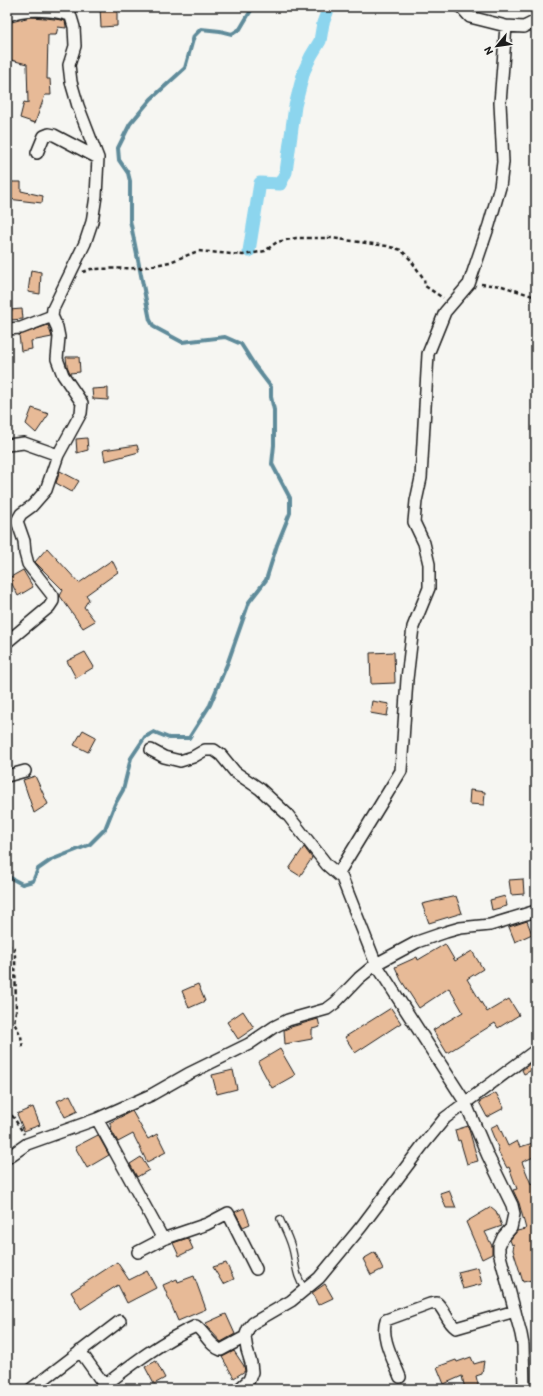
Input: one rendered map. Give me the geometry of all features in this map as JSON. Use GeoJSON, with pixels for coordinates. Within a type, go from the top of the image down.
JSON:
{"type":"FeatureCollection","features":[{"type":"Feature","properties":{"kind":"street"},"geometry":{"type":"LineString","coordinates":[[461,7],[470,17],[506,26],[524,27],[536,21]]}},
{"type":"Feature","properties":{"kind":"street"},"geometry":{"type":"LineString","coordinates":[[7,16],[36,10],[69,11],[74,27],[74,46],[69,65],[70,82],[98,158],[96,196],[92,222],[85,243],[53,309],[52,316],[57,326],[59,337],[57,359],[63,375],[82,403],[81,413],[58,455],[46,490],[32,506],[21,514],[17,521],[24,542],[28,564],[52,596],[53,601],[49,607],[7,642]]}},
{"type":"Feature","properties":{"kind":"street"},"geometry":{"type":"LineString","coordinates":[[338,874],[401,771],[407,679],[413,627],[429,588],[429,564],[424,542],[414,522],[416,501],[421,478],[428,354],[445,312],[469,284],[500,187],[503,162],[500,103],[506,26]]}},
{"type":"Feature","properties":{"kind":"street"},"geometry":{"type":"LineString","coordinates":[[37,153],[44,136],[49,134],[54,135],[98,158]]}},
{"type":"Feature","properties":{"kind":"street"},"geometry":{"type":"LineString","coordinates":[[7,329],[21,328],[52,316]]}},
{"type":"Feature","properties":{"kind":"street"},"geometry":{"type":"LineString","coordinates":[[7,444],[24,444],[58,455]]}},
{"type":"Feature","properties":{"kind":"street"},"geometry":{"type":"LineString","coordinates":[[151,750],[164,757],[180,760],[193,757],[205,750],[214,750],[235,772],[260,789],[287,814],[327,865],[338,874],[344,882],[376,964],[465,1102],[488,1156],[512,1205],[514,1214],[511,1228],[503,1237],[499,1246],[499,1252],[523,1345],[524,1389]]}},
{"type":"Feature","properties":{"kind":"street"},"geometry":{"type":"LineString","coordinates":[[7,776],[25,771]]}},
{"type":"Feature","properties":{"kind":"street"},"geometry":{"type":"LineString","coordinates":[[7,1158],[27,1144],[97,1119],[151,1095],[188,1074],[249,1044],[274,1027],[288,1020],[327,1009],[336,1003],[359,978],[376,964],[417,942],[460,928],[490,925],[536,911]]}},
{"type":"Feature","properties":{"kind":"street"},"geometry":{"type":"LineString","coordinates":[[239,1389],[251,1384],[251,1363],[245,1337],[248,1329],[253,1323],[291,1301],[319,1278],[445,1118],[536,1050]]}},
{"type":"Feature","properties":{"kind":"street"},"geometry":{"type":"LineString","coordinates":[[97,1119],[163,1239]]}},
{"type":"Feature","properties":{"kind":"street"},"geometry":{"type":"LineString","coordinates":[[138,1252],[163,1239],[207,1224],[228,1213],[256,1269]]}},
{"type":"Feature","properties":{"kind":"street"},"geometry":{"type":"LineString","coordinates":[[400,1377],[384,1336],[386,1320],[430,1304],[437,1303],[442,1307],[450,1324],[456,1328],[514,1311]]}},
{"type":"Feature","properties":{"kind":"street"},"geometry":{"type":"LineString","coordinates":[[31,1389],[120,1321]]}},
{"type":"Feature","properties":{"kind":"street"},"geometry":{"type":"LineString","coordinates":[[80,1351],[103,1387],[153,1349],[178,1334],[196,1326],[207,1336],[213,1345],[221,1350],[245,1337]]}},
{"type":"Feature","properties":{"kind":"lane"},"geometry":{"type":"LineString","coordinates":[[280,1219],[292,1247],[300,1283],[305,1289]]}},
{"type":"Feature","properties":{"kind":"path"},"geometry":{"type":"LineString","coordinates":[[71,272],[140,268],[170,262],[198,251],[243,256],[265,251],[278,242],[296,238],[332,238],[387,246],[401,250],[410,259],[424,279],[425,286],[447,300]]}},
{"type":"Feature","properties":{"kind":"path"},"geometry":{"type":"LineString","coordinates":[[469,284],[502,286],[536,296]]}},
{"type":"Feature","properties":{"kind":"path"},"geometry":{"type":"LineString","coordinates":[[7,945],[14,948],[16,1011],[14,1023],[21,1036],[24,1048]]}},
{"type":"Feature","properties":{"kind":"path"},"geometry":{"type":"LineString","coordinates":[[7,1110],[24,1133],[27,1144]]}},
{"type":"Feature","properties":{"kind":"building"},"geometry":{"type":"Polygon","coordinates":[[[100,7],[117,7],[117,26],[101,27],[100,7]]]}},
{"type":"Feature","properties":{"kind":"building"},"geometry":{"type":"Polygon","coordinates":[[[30,17],[62,20],[65,21],[66,26],[66,28],[58,27],[56,35],[48,35],[47,79],[50,79],[51,95],[45,95],[35,123],[20,118],[24,102],[28,103],[27,64],[7,59],[8,23],[30,17]]]}},
{"type":"Feature","properties":{"kind":"building"},"geometry":{"type":"Polygon","coordinates":[[[8,182],[21,182],[21,191],[43,196],[42,203],[8,199],[8,182]]]}},
{"type":"Feature","properties":{"kind":"building"},"geometry":{"type":"Polygon","coordinates":[[[31,270],[41,272],[40,294],[28,292],[31,270]]]}},
{"type":"Feature","properties":{"kind":"building"},"geometry":{"type":"Polygon","coordinates":[[[22,309],[23,319],[10,320],[9,310],[22,309]]]}},
{"type":"Feature","properties":{"kind":"building"},"geometry":{"type":"Polygon","coordinates":[[[48,325],[52,337],[31,341],[32,349],[21,351],[19,335],[48,325]]]}},
{"type":"Feature","properties":{"kind":"building"},"geometry":{"type":"Polygon","coordinates":[[[66,357],[79,357],[80,372],[70,373],[67,366],[66,357]]]}},
{"type":"Feature","properties":{"kind":"building"},"geometry":{"type":"Polygon","coordinates":[[[108,388],[108,400],[93,399],[92,389],[108,388]]]}},
{"type":"Feature","properties":{"kind":"building"},"geometry":{"type":"Polygon","coordinates":[[[32,408],[49,414],[36,433],[26,424],[32,408]]]}},
{"type":"Feature","properties":{"kind":"building"},"geometry":{"type":"Polygon","coordinates":[[[87,438],[88,450],[77,453],[76,439],[87,438]]]}},
{"type":"Feature","properties":{"kind":"building"},"geometry":{"type":"Polygon","coordinates":[[[137,445],[139,452],[105,461],[103,450],[137,445]]]}},
{"type":"Feature","properties":{"kind":"building"},"geometry":{"type":"Polygon","coordinates":[[[60,471],[79,481],[72,492],[56,483],[60,471]]]}},
{"type":"Feature","properties":{"kind":"building"},"geometry":{"type":"Polygon","coordinates":[[[47,548],[79,583],[112,560],[118,572],[86,595],[89,599],[84,607],[95,621],[83,628],[60,596],[63,590],[35,562],[47,548]]]}},
{"type":"Feature","properties":{"kind":"building"},"geometry":{"type":"Polygon","coordinates":[[[23,570],[33,587],[18,596],[9,578],[23,570]]]}},
{"type":"Feature","properties":{"kind":"building"},"geometry":{"type":"Polygon","coordinates":[[[85,652],[94,667],[76,678],[67,661],[85,652]]]}},
{"type":"Feature","properties":{"kind":"building"},"geometry":{"type":"Polygon","coordinates":[[[394,652],[395,683],[371,684],[370,653],[394,652]]]}},
{"type":"Feature","properties":{"kind":"building"},"geometry":{"type":"Polygon","coordinates":[[[372,701],[389,704],[387,716],[370,713],[372,701]]]}},
{"type":"Feature","properties":{"kind":"building"},"geometry":{"type":"Polygon","coordinates":[[[83,730],[96,737],[88,752],[74,745],[83,730]]]}},
{"type":"Feature","properties":{"kind":"building"},"geometry":{"type":"Polygon","coordinates":[[[35,776],[48,804],[34,813],[23,780],[35,776]]]}},
{"type":"Feature","properties":{"kind":"building"},"geometry":{"type":"Polygon","coordinates":[[[470,790],[485,792],[484,805],[469,804],[470,790]]]}},
{"type":"Feature","properties":{"kind":"building"},"geometry":{"type":"Polygon","coordinates":[[[304,847],[312,858],[300,876],[289,869],[304,847]]]}},
{"type":"Feature","properties":{"kind":"building"},"geometry":{"type":"Polygon","coordinates":[[[523,879],[524,894],[511,895],[509,880],[523,879]]]}},
{"type":"Feature","properties":{"kind":"building"},"geometry":{"type":"Polygon","coordinates":[[[456,896],[462,913],[429,923],[422,904],[456,896]]]}},
{"type":"Feature","properties":{"kind":"building"},"geometry":{"type":"Polygon","coordinates":[[[505,896],[507,906],[492,910],[490,900],[505,896]]]}},
{"type":"Feature","properties":{"kind":"building"},"geometry":{"type":"Polygon","coordinates":[[[527,921],[532,934],[515,942],[509,927],[527,921]]]}},
{"type":"Feature","properties":{"kind":"building"},"geometry":{"type":"Polygon","coordinates":[[[445,944],[455,961],[472,951],[483,969],[467,979],[487,1012],[509,999],[519,1015],[498,1028],[495,1023],[447,1053],[433,1030],[463,1012],[449,988],[419,1008],[401,980],[395,967],[417,957],[418,960],[445,944]]]}},
{"type":"Feature","properties":{"kind":"building"},"geometry":{"type":"Polygon","coordinates":[[[198,984],[205,1001],[189,1008],[182,991],[198,984]]]}},
{"type":"Feature","properties":{"kind":"building"},"geometry":{"type":"Polygon","coordinates":[[[391,1008],[401,1023],[355,1053],[345,1037],[391,1008]]]}},
{"type":"Feature","properties":{"kind":"building"},"geometry":{"type":"Polygon","coordinates":[[[243,1011],[254,1028],[238,1039],[227,1022],[243,1011]]]}},
{"type":"Feature","properties":{"kind":"building"},"geometry":{"type":"Polygon","coordinates":[[[318,1019],[320,1027],[312,1029],[312,1039],[285,1044],[284,1030],[318,1019]]]}},
{"type":"Feature","properties":{"kind":"building"},"geometry":{"type":"Polygon","coordinates":[[[280,1049],[295,1075],[272,1088],[258,1062],[280,1049]]]}},
{"type":"Feature","properties":{"kind":"building"},"geometry":{"type":"Polygon","coordinates":[[[536,1059],[536,1068],[524,1074],[522,1070],[536,1059]]]}},
{"type":"Feature","properties":{"kind":"building"},"geometry":{"type":"Polygon","coordinates":[[[233,1070],[237,1089],[217,1094],[212,1075],[233,1070]]]}},
{"type":"Feature","properties":{"kind":"building"},"geometry":{"type":"Polygon","coordinates":[[[496,1093],[504,1108],[487,1117],[479,1102],[496,1093]]]}},
{"type":"Feature","properties":{"kind":"building"},"geometry":{"type":"Polygon","coordinates":[[[70,1095],[78,1111],[65,1117],[57,1101],[70,1095]]]}},
{"type":"Feature","properties":{"kind":"building"},"geometry":{"type":"Polygon","coordinates":[[[33,1107],[40,1125],[24,1131],[17,1114],[33,1107]]]}},
{"type":"Feature","properties":{"kind":"building"},"geometry":{"type":"Polygon","coordinates":[[[132,1111],[148,1139],[157,1134],[166,1152],[147,1162],[133,1134],[118,1142],[110,1128],[112,1127],[109,1123],[132,1111]]]}},
{"type":"Feature","properties":{"kind":"building"},"geometry":{"type":"Polygon","coordinates":[[[498,1124],[508,1146],[517,1141],[520,1147],[536,1142],[536,1156],[522,1162],[531,1184],[534,1183],[536,1190],[536,1279],[523,1282],[513,1250],[514,1244],[512,1245],[510,1240],[517,1231],[526,1229],[519,1203],[513,1190],[517,1189],[509,1167],[507,1168],[498,1151],[499,1150],[490,1128],[498,1124]]]}},
{"type":"Feature","properties":{"kind":"building"},"geometry":{"type":"Polygon","coordinates":[[[468,1126],[478,1161],[467,1164],[460,1140],[458,1141],[455,1130],[468,1126]]]}},
{"type":"Feature","properties":{"kind":"building"},"geometry":{"type":"Polygon","coordinates":[[[98,1135],[109,1155],[87,1168],[75,1147],[98,1135]]]}},
{"type":"Feature","properties":{"kind":"building"},"geometry":{"type":"Polygon","coordinates":[[[141,1157],[149,1170],[137,1177],[130,1164],[141,1157]]]}},
{"type":"Feature","properties":{"kind":"building"},"geometry":{"type":"Polygon","coordinates":[[[449,1190],[456,1208],[446,1208],[440,1193],[449,1190]]]}},
{"type":"Feature","properties":{"kind":"building"},"geometry":{"type":"Polygon","coordinates":[[[491,1207],[496,1211],[502,1226],[485,1232],[492,1246],[492,1254],[482,1259],[466,1222],[491,1207]]]}},
{"type":"Feature","properties":{"kind":"building"},"geometry":{"type":"Polygon","coordinates":[[[244,1208],[250,1224],[243,1227],[235,1212],[244,1208]]]}},
{"type":"Feature","properties":{"kind":"building"},"geometry":{"type":"Polygon","coordinates":[[[188,1238],[193,1249],[179,1256],[173,1243],[188,1238]]]}},
{"type":"Feature","properties":{"kind":"building"},"geometry":{"type":"Polygon","coordinates":[[[375,1252],[383,1269],[371,1275],[363,1259],[375,1252]]]}},
{"type":"Feature","properties":{"kind":"building"},"geometry":{"type":"Polygon","coordinates":[[[117,1262],[129,1280],[147,1271],[156,1288],[127,1303],[118,1285],[81,1309],[71,1292],[117,1262]]]}},
{"type":"Feature","properties":{"kind":"building"},"geometry":{"type":"Polygon","coordinates":[[[226,1263],[234,1279],[223,1284],[213,1267],[226,1263]]]}},
{"type":"Feature","properties":{"kind":"building"},"geometry":{"type":"Polygon","coordinates":[[[478,1267],[482,1284],[463,1289],[458,1272],[478,1267]]]}},
{"type":"Feature","properties":{"kind":"building"},"geometry":{"type":"Polygon","coordinates":[[[194,1276],[206,1309],[178,1321],[163,1285],[177,1279],[178,1282],[194,1276]]]}},
{"type":"Feature","properties":{"kind":"building"},"geometry":{"type":"Polygon","coordinates":[[[325,1284],[333,1298],[318,1305],[312,1293],[325,1284]]]}},
{"type":"Feature","properties":{"kind":"building"},"geometry":{"type":"Polygon","coordinates":[[[226,1314],[235,1334],[221,1342],[206,1323],[226,1314]]]}},
{"type":"Feature","properties":{"kind":"building"},"geometry":{"type":"Polygon","coordinates":[[[234,1351],[244,1366],[245,1371],[234,1378],[222,1357],[234,1351]]]}},
{"type":"Feature","properties":{"kind":"building"},"geometry":{"type":"Polygon","coordinates":[[[471,1357],[474,1364],[484,1361],[482,1374],[476,1376],[479,1389],[465,1389],[462,1376],[444,1384],[437,1367],[456,1360],[457,1362],[471,1357]]]}},
{"type":"Feature","properties":{"kind":"building"},"geometry":{"type":"Polygon","coordinates":[[[156,1361],[165,1378],[154,1384],[145,1367],[156,1361]]]}},
{"type":"Feature","properties":{"kind":"waterway"},"geometry":{"type":"LineString","coordinates":[[7,876],[22,884],[33,881],[38,869],[51,860],[89,845],[105,829],[115,804],[123,790],[131,758],[145,737],[154,732],[169,738],[189,738],[210,705],[228,662],[249,602],[266,580],[277,545],[290,513],[290,498],[272,464],[274,445],[274,410],[271,397],[271,387],[241,344],[225,337],[182,342],[154,327],[150,320],[130,220],[130,181],[128,173],[119,160],[118,148],[130,124],[151,99],[185,68],[194,36],[201,29],[232,34],[240,29],[253,7]]}},
{"type":"Feature","properties":{"kind":"waterway"},"geometry":{"type":"LineString","coordinates":[[249,251],[260,183],[280,184],[286,172],[295,106],[304,71],[320,41],[323,23],[329,7]]}}]}
